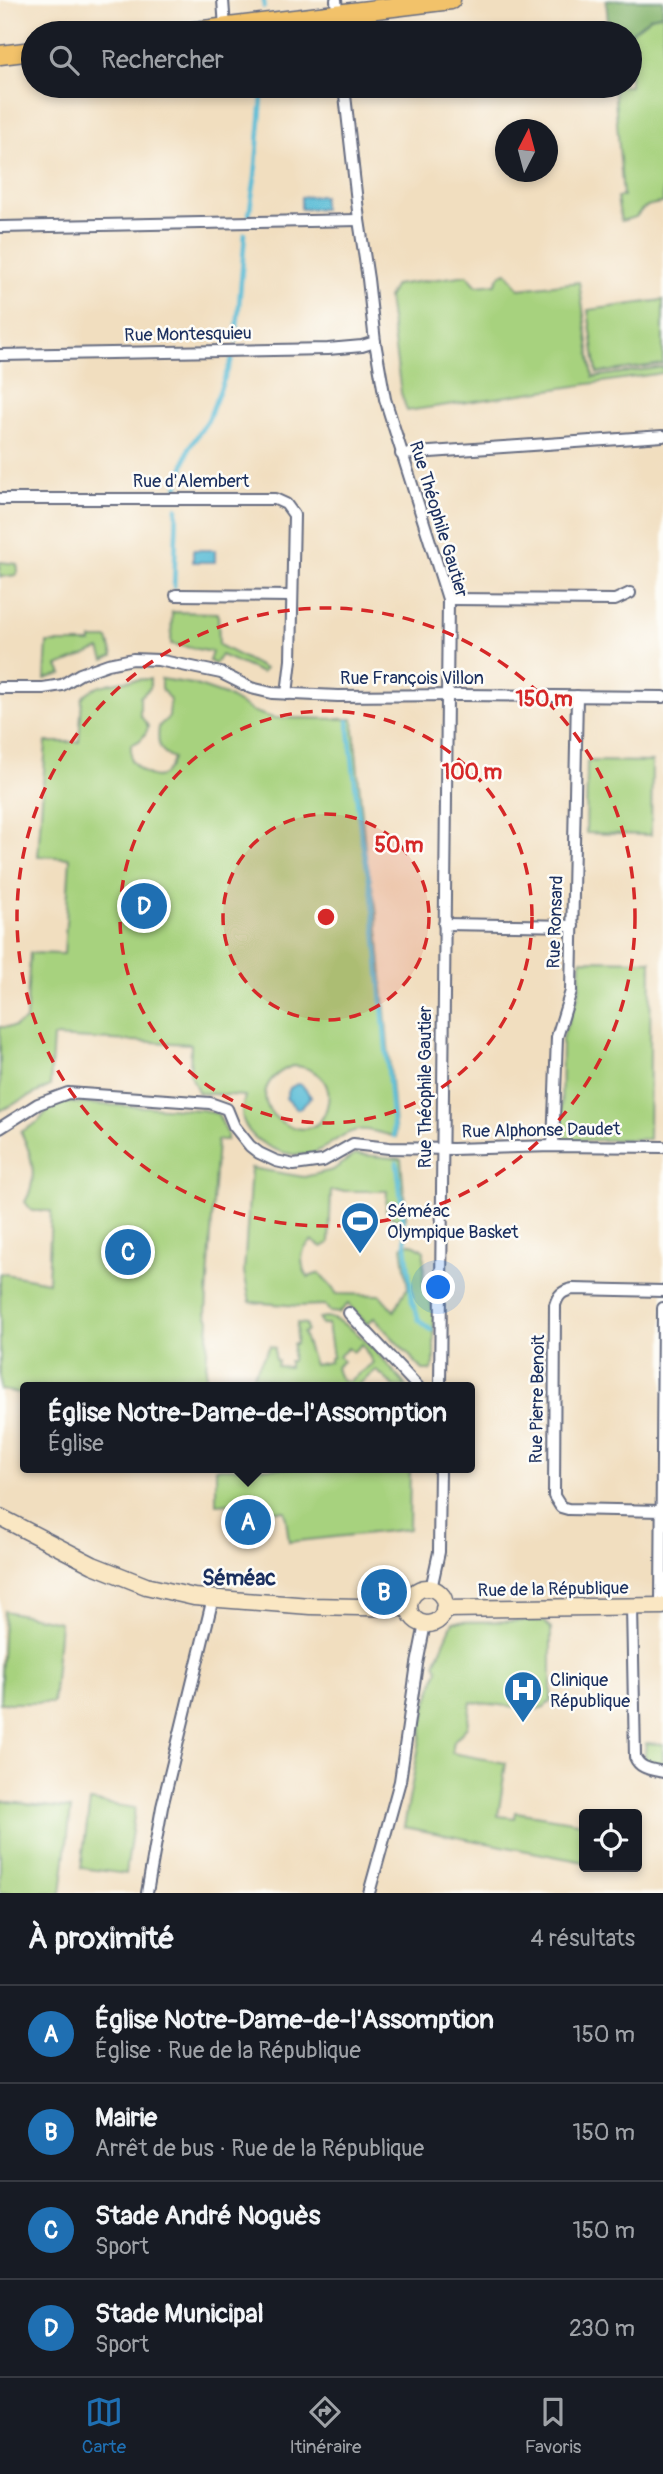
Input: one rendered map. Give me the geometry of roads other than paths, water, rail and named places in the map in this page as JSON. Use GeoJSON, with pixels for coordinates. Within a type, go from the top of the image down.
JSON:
{"type":"FeatureCollection","features":[{"type":"Feature","properties":{"kind":"main road"},"geometry":{"type":"LineString","coordinates":[[262,21],[337,7],[451,0]]}},
{"type":"Feature","properties":{"kind":"main road"},"geometry":{"type":"LineString","coordinates":[[0,55],[21,52]]}},
{"type":"Feature","properties":{"kind":"street"},"geometry":{"type":"LineString","coordinates":[[223,0],[224,21]]}},
{"type":"Feature","properties":{"kind":"street","name":"Rue Théophile Gautier"},"geometry":{"type":"LineString","coordinates":[[345,98],[375,342],[385,399],[448,599],[440,1382]]}},
{"type":"Feature","properties":{"kind":"street"},"geometry":{"type":"LineString","coordinates":[[0,227],[359,220]]}},
{"type":"Feature","properties":{"kind":"street","name":"Rue Montesquieu"},"geometry":{"type":"LineString","coordinates":[[0,355],[328,349],[375,342]]}},
{"type":"Feature","properties":{"kind":"street"},"geometry":{"type":"LineString","coordinates":[[401,454],[663,436]]}},
{"type":"Feature","properties":{"kind":"street","name":"Rue d'Alembert"},"geometry":{"type":"LineString","coordinates":[[0,499],[275,499],[286,504],[294,515],[288,694]]}},
{"type":"Feature","properties":{"kind":"street"},"geometry":{"type":"LineString","coordinates":[[448,599],[615,600],[630,593]]}},
{"type":"Feature","properties":{"kind":"street"},"geometry":{"type":"LineString","coordinates":[[176,595],[291,596]]}},
{"type":"Feature","properties":{"kind":"street","name":"Rue François Villon"},"geometry":{"type":"LineString","coordinates":[[0,688],[62,685],[80,674],[108,664],[158,660],[221,673],[251,688],[288,694],[663,697]]}},
{"type":"Feature","properties":{"kind":"street","name":"Rue Ronsard"},"geometry":{"type":"LineString","coordinates":[[553,1146],[558,1037],[571,992],[577,696]]}},
{"type":"Feature","properties":{"kind":"street"},"geometry":{"type":"LineString","coordinates":[[444,924],[573,926]]}},
{"type":"Feature","properties":{"kind":"street","name":"Rue Alphonse Daudet"},"geometry":{"type":"LineString","coordinates":[[0,1128],[38,1104],[68,1093],[210,1103],[227,1109],[244,1141],[259,1153],[294,1165],[323,1161],[353,1144],[389,1148],[663,1147]]}},
{"type":"Feature","properties":{"kind":"street","name":"Rue Pierre Benoit"},"geometry":{"type":"LineString","coordinates":[[662,1511],[561,1507],[554,1496],[554,1468],[555,1305],[558,1296],[573,1289],[663,1291]]}},
{"type":"Feature","properties":{"kind":"street"},"geometry":{"type":"LineString","coordinates":[[662,1606],[663,1308]]}},
{"type":"Feature","properties":{"kind":"street"},"geometry":{"type":"LineString","coordinates":[[349,1312],[413,1382]]}},
{"type":"Feature","properties":{"kind":"street"},"geometry":{"type":"LineString","coordinates":[[431,1589],[439,1552],[440,1473]]}},
{"type":"Feature","properties":{"kind":"street"},"geometry":{"type":"LineString","coordinates":[[2,1524],[146,1586],[194,1597],[310,1606],[409,1608]]}},
{"type":"Feature","properties":{"kind":"street"},"geometry":{"type":"LineString","coordinates":[[422,1589],[431,1589],[443,1599],[444,1609],[440,1618],[425,1624],[414,1619],[409,1608],[414,1594],[422,1589]]}},
{"type":"Feature","properties":{"kind":"street"},"geometry":{"type":"LineString","coordinates":[[147,1893],[162,1807],[213,1598]]}},
{"type":"Feature","properties":{"kind":"street","name":"Rue de la République"},"geometry":{"type":"LineString","coordinates":[[444,1609],[662,1606]]}},
{"type":"Feature","properties":{"kind":"street"},"geometry":{"type":"LineString","coordinates":[[632,1607],[635,1757],[638,1764],[647,1769],[663,1772]]}},
{"type":"Feature","properties":{"kind":"street"},"geometry":{"type":"LineString","coordinates":[[369,1893],[400,1781],[425,1624]]}},
{"type":"Feature","properties":{"kind":"water"},"geometry":{"type":"Polygon","coordinates":[[[323,196],[323,209],[301,209],[301,197],[323,196]]]}},
{"type":"Feature","properties":{"kind":"water"},"geometry":{"type":"Polygon","coordinates":[[[193,550],[215,550],[215,562],[193,562],[193,550]]]}},
{"type":"Feature","properties":{"kind":"water"},"geometry":{"type":"Polygon","coordinates":[[[297,1084],[302,1085],[311,1097],[297,1109],[286,1098],[290,1088],[297,1084]]]}},
{"type":"Feature","properties":{"kind":"waterway"},"geometry":{"type":"LineString","coordinates":[[264,0],[264,7]]}},
{"type":"Feature","properties":{"kind":"waterway"},"geometry":{"type":"LineString","coordinates":[[249,215],[262,98]]}},
{"type":"Feature","properties":{"kind":"waterway"},"geometry":{"type":"LineString","coordinates":[[236,341],[245,234]]}},
{"type":"Feature","properties":{"kind":"waterway"},"geometry":{"type":"LineString","coordinates":[[177,488],[189,448],[208,420],[232,359]]}},
{"type":"Feature","properties":{"kind":"waterway"},"geometry":{"type":"LineString","coordinates":[[174,587],[177,508]]}},
{"type":"Feature","properties":{"kind":"waterway"},"geometry":{"type":"LineString","coordinates":[[348,721],[361,836],[372,895],[394,1136]]}},
{"type":"Feature","properties":{"kind":"waterway"},"geometry":{"type":"LineString","coordinates":[[397,1163],[412,1301],[419,1320],[431,1330]]}},
{"type":"Feature","properties":{"kind":"place","name":"Stade Municipal"},"geometry":{"type":"Point","coordinates":[144,906]}},
{"type":"Feature","properties":{"kind":"place","name":"Stade André Noguès"},"geometry":{"type":"Point","coordinates":[128,1252]}},
{"type":"Feature","properties":{"kind":"place","name":"Séméac Olympique Basket"},"geometry":{"type":"Point","coordinates":[360,1255]}},
{"type":"Feature","properties":{"kind":"place","name":"Église Notre-Dame-de-l'Assomption"},"geometry":{"type":"Point","coordinates":[248,1522]}},
{"type":"Feature","properties":{"kind":"place","name":"Mairie"},"geometry":{"type":"Point","coordinates":[384,1592]}},
{"type":"Feature","properties":{"kind":"place","name":"Clinique République"},"geometry":{"type":"Point","coordinates":[523,1724]}},
{"type":"Feature","properties":{"kind":"district","name":"Séméac"},"geometry":{"type":"Point","coordinates":[239,1578]}}]}
